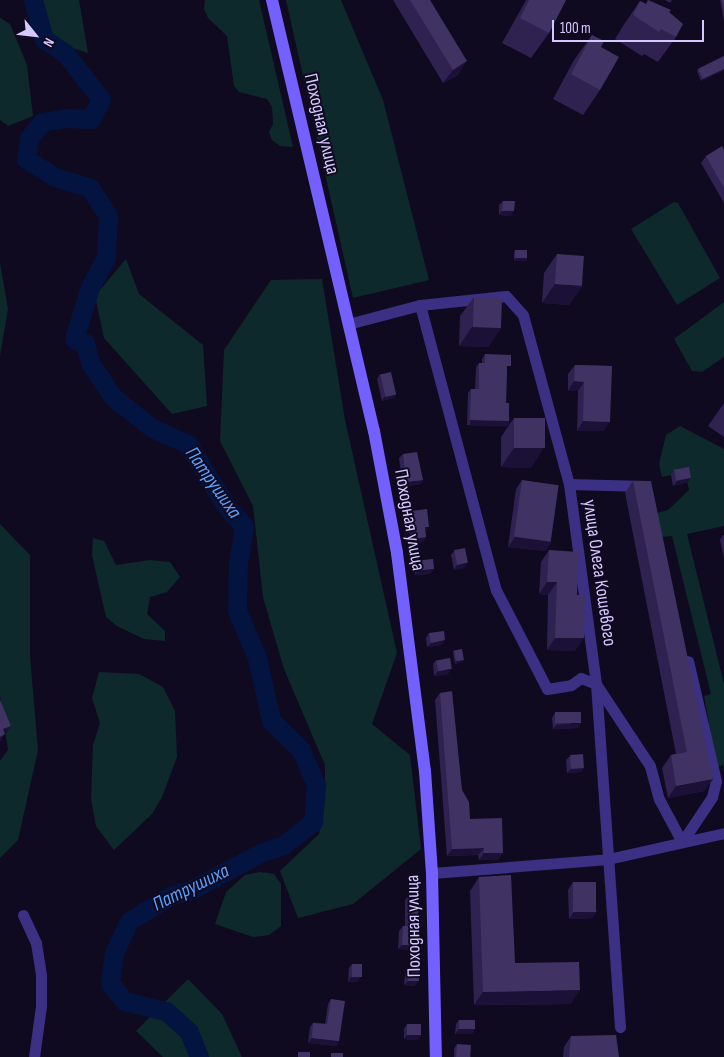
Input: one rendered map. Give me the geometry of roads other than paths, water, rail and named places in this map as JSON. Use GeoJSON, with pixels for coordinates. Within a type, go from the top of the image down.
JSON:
{"type":"FeatureCollection","features":[{"type":"Feature","properties":{"kind":"main road","name":"Походная улица"},"geometry":{"type":"LineString","coordinates":[[272,0],[374,431],[397,553],[424,771],[432,873],[436,1057]]}},
{"type":"Feature","properties":{"kind":"street","name":"улица Олега Кошевого"},"geometry":{"type":"LineString","coordinates":[[348,324],[420,305],[506,296],[523,315],[569,484],[596,684],[620,1027]]}},
{"type":"Feature","properties":{"kind":"street"},"geometry":{"type":"LineString","coordinates":[[420,305],[496,590],[547,689],[570,685],[581,678],[596,684],[650,766],[659,799],[682,842]]}},
{"type":"Feature","properties":{"kind":"street"},"geometry":{"type":"LineString","coordinates":[[569,484],[645,486],[651,498]]}},
{"type":"Feature","properties":{"kind":"street"},"geometry":{"type":"LineString","coordinates":[[682,842],[712,797],[716,781],[685,646]]}},
{"type":"Feature","properties":{"kind":"street"},"geometry":{"type":"LineString","coordinates":[[432,873],[608,859],[724,833]]}},
{"type":"Feature","properties":{"kind":"street"},"geometry":{"type":"LineString","coordinates":[[23,915],[36,944],[41,975],[41,1006],[34,1057]]}},
{"type":"Feature","properties":{"kind":"waterway","name":"Патрушиха"},"geometry":{"type":"LineString","coordinates":[[33,0],[44,39],[65,53],[101,99],[91,119],[65,118],[42,122],[29,138],[26,159],[55,177],[90,188],[108,216],[106,257],[90,287],[74,339],[85,343],[90,363],[113,397],[152,428],[188,444],[226,506],[244,526],[238,563],[237,610],[257,658],[271,720],[301,750],[316,786],[313,822],[284,845],[260,853],[193,889],[170,896],[129,921],[114,953],[110,983],[124,1001],[166,1011],[189,1032],[199,1057]]}}]}
